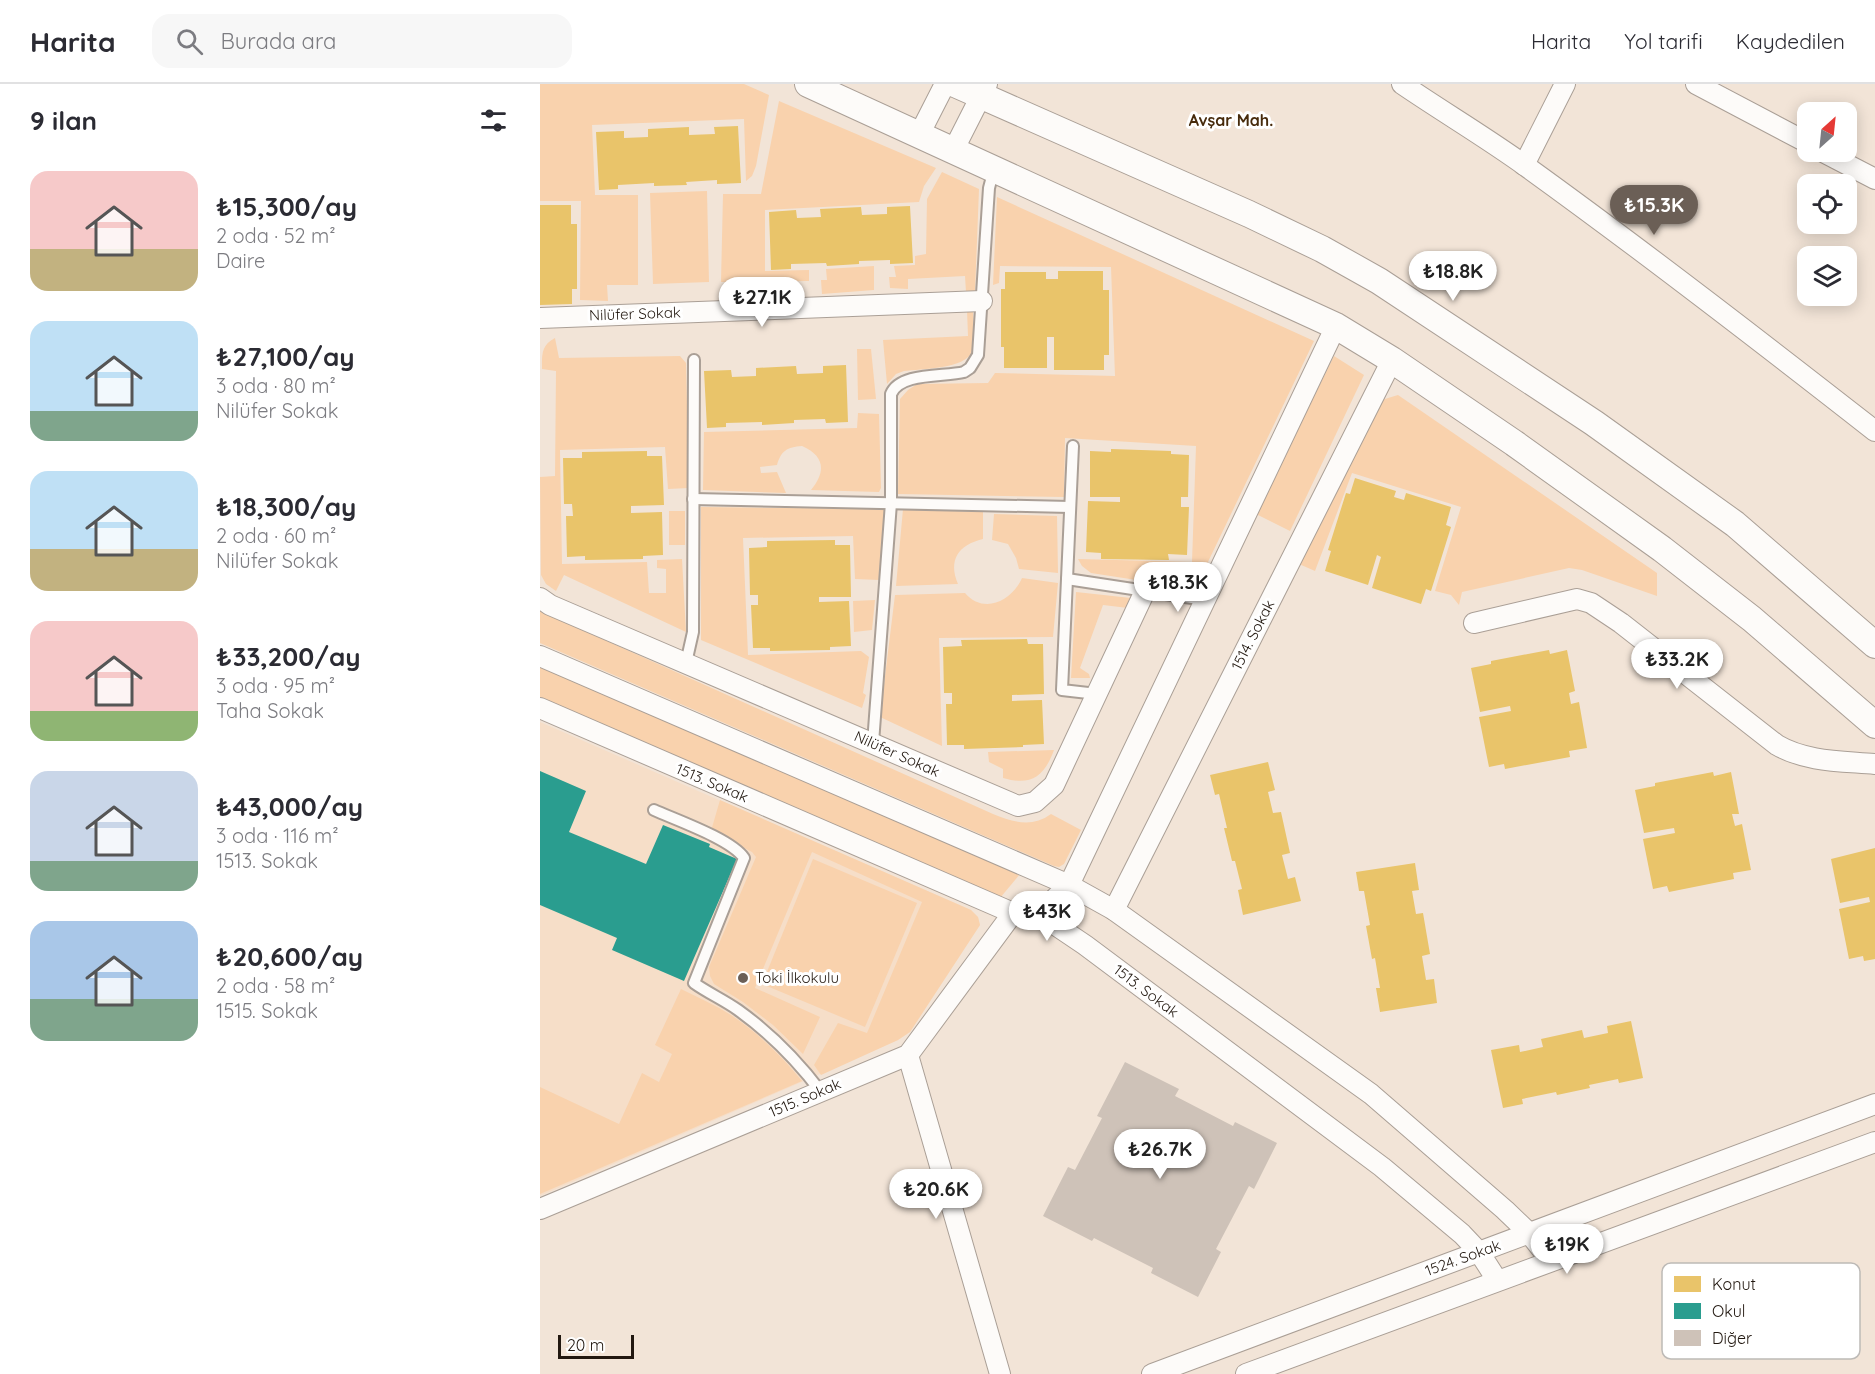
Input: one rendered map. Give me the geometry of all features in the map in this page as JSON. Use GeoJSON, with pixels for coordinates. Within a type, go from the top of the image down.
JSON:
{"type":"FeatureCollection","features":[{"type":"Feature","properties":{"kind":"street"},"geometry":{"type":"LineString","coordinates":[[808,84],[1336,326],[1392,360],[1514,443],[1671,556],[1752,619],[1875,725]]}},
{"type":"Feature","properties":{"kind":"street"},"geometry":{"type":"LineString","coordinates":[[919,135],[945,84]]}},
{"type":"Feature","properties":{"kind":"street"},"geometry":{"type":"LineString","coordinates":[[955,84],[984,90],[1322,249],[1379,280],[1594,423],[1735,524],[1875,645]]}},
{"type":"Feature","properties":{"kind":"street"},"geometry":{"type":"LineString","coordinates":[[1402,84],[1524,165],[1712,303],[1875,430]]}},
{"type":"Feature","properties":{"kind":"street"},"geometry":{"type":"LineString","coordinates":[[1524,165],[1565,84]]}},
{"type":"Feature","properties":{"kind":"street"},"geometry":{"type":"LineString","coordinates":[[1696,84],[1797,137]]}},
{"type":"Feature","properties":{"kind":"street"},"geometry":{"type":"LineString","coordinates":[[953,151],[984,90]]}},
{"type":"Feature","properties":{"kind":"street"},"geometry":{"type":"LineString","coordinates":[[1842,162],[1875,179]]}},
{"type":"Feature","properties":{"kind":"street","name":"Nilüfer Sokak"},"geometry":{"type":"LineString","coordinates":[[540,318],[982,301]]}},
{"type":"Feature","properties":{"kind":"street"},"geometry":{"type":"LineString","coordinates":[[1039,914],[1069,885],[1336,326]]}},
{"type":"Feature","properties":{"kind":"street","name":"1514. Sokak"},"geometry":{"type":"LineString","coordinates":[[1114,910],[1392,360]]}},
{"type":"Feature","properties":{"kind":"street","name":"Nilüfer Sokak"},"geometry":{"type":"LineString","coordinates":[[540,598],[550,605],[1018,806],[1027,805],[1044,796],[1054,785],[1146,591]]}},
{"type":"Feature","properties":{"kind":"street"},"geometry":{"type":"LineString","coordinates":[[1474,623],[1577,599],[1591,603],[1621,622],[1784,749],[1810,758],[1875,764]]}},
{"type":"Feature","properties":{"kind":"street"},"geometry":{"type":"LineString","coordinates":[[540,656],[1069,885],[1114,910],[1371,1094],[1530,1233],[1551,1261]]}},
{"type":"Feature","properties":{"kind":"street","name":"1513. Sokak"},"geometry":{"type":"LineString","coordinates":[[540,708],[1013,913],[1039,914],[1085,945],[1382,1167],[1462,1234],[1479,1252],[1497,1280]]}},
{"type":"Feature","properties":{"kind":"street"},"geometry":{"type":"LineString","coordinates":[[1000,1374],[908,1055],[1013,913]]}},
{"type":"Feature","properties":{"kind":"street","name":"1515. Sokak"},"geometry":{"type":"LineString","coordinates":[[540,1209],[908,1055]]}},
{"type":"Feature","properties":{"kind":"street","name":"1524. Sokak"},"geometry":{"type":"LineString","coordinates":[[1152,1374],[1875,1104]]}},
{"type":"Feature","properties":{"kind":"street"},"geometry":{"type":"LineString","coordinates":[[1246,1374],[1875,1142]]}},
{"type":"Feature","properties":{"kind":"lane"},"geometry":{"type":"LineString","coordinates":[[873,743],[891,503],[891,394],[894,388],[911,378],[956,374],[970,368],[978,356],[989,188],[994,169]]}},
{"type":"Feature","properties":{"kind":"lane"},"geometry":{"type":"LineString","coordinates":[[686,663],[693,632],[694,360]]}},
{"type":"Feature","properties":{"kind":"lane"},"geometry":{"type":"LineString","coordinates":[[1073,446],[1062,690],[1097,694]]}},
{"type":"Feature","properties":{"kind":"lane"},"geometry":{"type":"LineString","coordinates":[[693,499],[1070,507]]}},
{"type":"Feature","properties":{"kind":"lane"},"geometry":{"type":"LineString","coordinates":[[1067,579],[1205,600]]}},
{"type":"Feature","properties":{"kind":"lane"},"geometry":{"type":"LineString","coordinates":[[654,810],[711,835],[741,852],[744,858],[694,983],[737,1009],[791,1054],[821,1092]]}},
{"type":"Feature","properties":{"kind":"shaded area"},"geometry":{"type":"Polygon","coordinates":[[[540,84],[744,84],[769,95],[756,166],[752,176],[746,181],[744,119],[592,125],[595,195],[638,195],[638,285],[607,285],[608,301],[580,300],[581,201],[540,201],[540,84]]]}},
{"type":"Feature","properties":{"kind":"shaded area"},"geometry":{"type":"Polygon","coordinates":[[[779,101],[936,168],[924,186],[919,202],[765,210],[765,271],[809,270],[809,281],[721,282],[723,194],[761,194],[779,101]]]}},
{"type":"Feature","properties":{"kind":"shaded area"},"geometry":{"type":"Polygon","coordinates":[[[942,172],[979,189],[975,292],[966,292],[965,276],[908,279],[908,289],[890,288],[889,277],[896,277],[894,266],[915,265],[915,256],[926,254],[927,199],[942,172]]]}},
{"type":"Feature","properties":{"kind":"shaded area"},"geometry":{"type":"Polygon","coordinates":[[[707,191],[709,282],[653,284],[650,193],[707,191]]]}},
{"type":"Feature","properties":{"kind":"shaded area"},"geometry":{"type":"Polygon","coordinates":[[[997,197],[1314,341],[1195,589],[1091,573],[1082,566],[1078,559],[1192,562],[1196,446],[1065,438],[1064,497],[898,494],[900,399],[917,384],[988,383],[995,373],[1115,376],[1111,267],[1000,266],[999,283],[993,285],[997,197]]]}},
{"type":"Feature","properties":{"kind":"shaded area"},"geometry":{"type":"Polygon","coordinates":[[[874,266],[874,290],[822,294],[821,280],[827,280],[826,269],[874,266]]]}},
{"type":"Feature","properties":{"kind":"shaded area"},"geometry":{"type":"Polygon","coordinates":[[[973,309],[974,341],[968,357],[953,365],[904,371],[896,374],[887,384],[883,340],[968,336],[967,310],[973,309]]]}},
{"type":"Feature","properties":{"kind":"shaded area"},"geometry":{"type":"Polygon","coordinates":[[[555,338],[559,358],[680,356],[686,363],[689,488],[668,489],[665,447],[560,450],[562,564],[647,562],[649,593],[666,593],[666,569],[657,568],[657,560],[682,559],[686,632],[564,575],[556,591],[546,584],[541,575],[540,477],[555,476],[556,371],[542,369],[542,359],[545,347],[555,338]]]}},
{"type":"Feature","properties":{"kind":"shaded area"},"geometry":{"type":"Polygon","coordinates":[[[857,349],[871,349],[876,399],[858,400],[857,349]]]}},
{"type":"Feature","properties":{"kind":"shaded area"},"geometry":{"type":"Polygon","coordinates":[[[1334,356],[1364,375],[1290,531],[1256,514],[1334,356]]]}},
{"type":"Feature","properties":{"kind":"shaded area"},"geometry":{"type":"Polygon","coordinates":[[[1398,395],[1657,573],[1657,596],[1582,570],[1569,568],[1462,592],[1459,605],[1451,595],[1435,591],[1461,507],[1352,473],[1315,571],[1299,564],[1375,402],[1398,395]]]}},
{"type":"Feature","properties":{"kind":"shaded area"},"geometry":{"type":"Polygon","coordinates":[[[858,413],[879,414],[881,488],[879,492],[811,490],[819,477],[821,465],[810,450],[802,446],[792,447],[785,451],[780,456],[777,465],[760,467],[761,473],[777,472],[786,493],[703,490],[704,432],[857,428],[858,413]]]}},
{"type":"Feature","properties":{"kind":"shaded area"},"geometry":{"type":"Polygon","coordinates":[[[701,507],[886,509],[879,580],[855,579],[853,536],[743,538],[748,655],[861,651],[869,657],[863,693],[866,695],[862,708],[701,640],[701,507]]]}},
{"type":"Feature","properties":{"kind":"shaded area"},"geometry":{"type":"Polygon","coordinates":[[[903,509],[983,512],[983,539],[967,545],[957,555],[954,568],[958,584],[896,586],[903,509]]]}},
{"type":"Feature","properties":{"kind":"shaded area"},"geometry":{"type":"Polygon","coordinates":[[[669,511],[685,511],[685,545],[669,545],[669,511]]]}},
{"type":"Feature","properties":{"kind":"shaded area"},"geometry":{"type":"Polygon","coordinates":[[[994,514],[1057,516],[1058,573],[1019,569],[1008,544],[992,540],[994,514]]]}},
{"type":"Feature","properties":{"kind":"shaded area"},"geometry":{"type":"Polygon","coordinates":[[[1022,578],[1058,583],[1053,637],[939,638],[942,746],[880,717],[895,595],[965,593],[972,600],[989,604],[1005,599],[1022,578]]]}},
{"type":"Feature","properties":{"kind":"shaded area"},"geometry":{"type":"Polygon","coordinates":[[[1076,592],[1131,598],[1128,608],[1103,605],[1080,668],[1089,674],[1090,678],[1071,678],[1076,592]]]}},
{"type":"Feature","properties":{"kind":"shaded area"},"geometry":{"type":"Polygon","coordinates":[[[875,600],[872,630],[854,632],[853,601],[875,600]]]}},
{"type":"Feature","properties":{"kind":"shaded area"},"geometry":{"type":"Polygon","coordinates":[[[540,611],[993,814],[1015,821],[1030,822],[1051,814],[1081,830],[1064,864],[1059,867],[1054,866],[540,643],[540,611]]]}},
{"type":"Feature","properties":{"kind":"shaded area"},"geometry":{"type":"Polygon","coordinates":[[[540,667],[1020,874],[1000,898],[540,697],[540,667]]]}},
{"type":"Feature","properties":{"kind":"shaded area","name":"Toki İlkokulu"},"geometry":{"type":"Polygon","coordinates":[[[540,722],[971,910],[978,917],[980,925],[910,1032],[898,1040],[540,1196],[540,722]]]}},
{"type":"Feature","properties":{"kind":"shaded area"},"geometry":{"type":"Polygon","coordinates":[[[1054,750],[1041,773],[1029,780],[1003,778],[1003,769],[989,762],[988,752],[1054,750]]]}},
{"type":"Feature","properties":{"kind":"shaded area"},"geometry":{"type":"Polygon","coordinates":[[[720,800],[971,910],[978,917],[980,925],[910,1032],[898,1040],[821,1075],[814,1065],[838,1023],[867,1033],[922,902],[812,852],[755,988],[820,1017],[803,1054],[773,1025],[714,984],[709,967],[756,857],[752,852],[711,831],[720,800]]]}},
{"type":"Feature","properties":{"kind":"shaded area"},"geometry":{"type":"Polygon","coordinates":[[[813,859],[917,903],[865,1027],[762,984],[813,859]]]}},
{"type":"Feature","properties":{"kind":"shaded area"},"geometry":{"type":"Polygon","coordinates":[[[681,989],[719,1008],[751,1029],[802,1081],[540,1194],[540,1087],[619,1124],[642,1073],[659,1082],[672,1054],[655,1045],[681,989]]]}},
{"type":"Feature","properties":{"kind":"building: Konut"},"geometry":{"type":"Polygon","coordinates":[[[738,126],[741,183],[717,184],[717,180],[686,182],[687,185],[654,186],[654,183],[618,185],[618,189],[599,190],[596,132],[624,131],[624,138],[648,137],[648,129],[689,127],[689,135],[715,134],[714,127],[738,126]]]}},
{"type":"Feature","properties":{"kind":"building: Konut"},"geometry":{"type":"Polygon","coordinates":[[[540,205],[571,205],[571,224],[577,224],[577,289],[572,289],[572,304],[540,305],[540,205]]]}},
{"type":"Feature","properties":{"kind":"building: Konut"},"geometry":{"type":"Polygon","coordinates":[[[910,206],[913,263],[890,264],[890,260],[859,261],[859,264],[827,266],[826,263],[791,264],[791,269],[771,270],[769,212],[796,210],[797,218],[821,217],[820,209],[861,207],[862,215],[887,214],[887,207],[910,206]]]}},
{"type":"Feature","properties":{"kind":"building: Konut"},"geometry":{"type":"Polygon","coordinates":[[[1058,271],[1103,271],[1103,290],[1109,290],[1109,355],[1104,355],[1104,370],[1054,370],[1054,337],[1047,337],[1047,368],[1004,368],[1004,347],[1001,347],[1001,289],[1005,289],[1005,272],[1046,272],[1046,279],[1058,279],[1058,271]]]}},
{"type":"Feature","properties":{"kind":"building: Konut"},"geometry":{"type":"Polygon","coordinates":[[[846,365],[848,422],[826,423],[825,419],[794,420],[794,423],[762,425],[762,422],[726,423],[726,427],[707,428],[704,371],[731,370],[732,377],[756,376],[756,368],[796,366],[797,374],[823,373],[823,366],[846,365]]]}},
{"type":"Feature","properties":{"kind":"building: Konut"},"geometry":{"type":"Polygon","coordinates":[[[1111,449],[1171,451],[1171,454],[1189,455],[1188,497],[1181,497],[1181,507],[1189,507],[1187,555],[1168,554],[1169,560],[1101,559],[1101,553],[1086,552],[1088,501],[1120,502],[1120,497],[1090,497],[1090,451],[1111,452],[1111,449]]]}},
{"type":"Feature","properties":{"kind":"building: Konut"},"geometry":{"type":"Polygon","coordinates":[[[647,451],[647,456],[662,456],[664,505],[631,506],[631,513],[662,512],[663,555],[643,556],[643,559],[585,560],[585,556],[567,557],[566,516],[573,516],[572,504],[564,504],[563,458],[582,458],[582,452],[647,451]]]}},
{"type":"Feature","properties":{"kind":"building: Konut"},"geometry":{"type":"Polygon","coordinates":[[[1355,478],[1396,491],[1394,497],[1404,500],[1406,493],[1451,507],[1446,525],[1451,527],[1431,591],[1426,589],[1421,604],[1372,588],[1381,557],[1377,555],[1368,585],[1325,571],[1331,551],[1328,550],[1346,493],[1350,494],[1355,478]]]}},
{"type":"Feature","properties":{"kind":"building: Konut"},"geometry":{"type":"Polygon","coordinates":[[[835,540],[835,545],[850,545],[851,597],[819,597],[819,602],[849,601],[851,646],[830,647],[830,650],[770,651],[770,648],[753,648],[751,605],[758,605],[758,595],[750,595],[749,548],[767,547],[767,541],[835,540]]]}},
{"type":"Feature","properties":{"kind":"building: Konut"},"geometry":{"type":"Polygon","coordinates":[[[1027,639],[1028,644],[1043,644],[1044,694],[1012,695],[1012,701],[1042,700],[1044,744],[964,749],[964,745],[947,745],[946,704],[952,704],[952,693],[944,693],[943,647],[962,646],[961,640],[1027,639]]]}},
{"type":"Feature","properties":{"kind":"building: Konut"},"geometry":{"type":"Polygon","coordinates":[[[1549,650],[1550,654],[1567,650],[1575,691],[1569,693],[1571,704],[1579,702],[1587,748],[1569,751],[1570,757],[1505,769],[1504,764],[1489,767],[1479,717],[1511,711],[1510,706],[1480,712],[1471,668],[1491,664],[1491,661],[1549,650]]]}},
{"type":"Feature","properties":{"kind":"building: Konut"},"geometry":{"type":"Polygon","coordinates":[[[1268,762],[1275,790],[1268,792],[1273,813],[1281,812],[1290,853],[1282,855],[1288,879],[1295,877],[1301,901],[1243,915],[1238,890],[1242,889],[1224,828],[1227,828],[1219,794],[1215,795],[1210,775],[1268,762]]]}},
{"type":"Feature","properties":{"kind":"building: Konut"},"geometry":{"type":"Polygon","coordinates":[[[1713,772],[1714,776],[1731,772],[1739,814],[1732,814],[1735,826],[1742,824],[1751,870],[1733,873],[1734,879],[1669,892],[1667,886],[1653,889],[1643,839],[1675,833],[1674,828],[1644,833],[1635,790],[1655,786],[1655,783],[1713,772]]]}},
{"type":"Feature","properties":{"kind":"building: Konut"},"geometry":{"type":"Polygon","coordinates":[[[1875,848],[1875,959],[1864,961],[1863,956],[1849,959],[1839,909],[1870,902],[1869,897],[1840,903],[1831,859],[1875,848]]]}},
{"type":"Feature","properties":{"kind":"building: Konut"},"geometry":{"type":"Polygon","coordinates":[[[1415,863],[1419,890],[1412,891],[1416,914],[1423,913],[1430,954],[1422,956],[1426,980],[1434,979],[1437,1003],[1380,1012],[1376,988],[1380,988],[1366,926],[1370,925],[1364,891],[1359,891],[1356,872],[1415,863]]]}},
{"type":"Feature","properties":{"kind":"building: Konut"},"geometry":{"type":"Polygon","coordinates":[[[1631,1021],[1643,1078],[1619,1083],[1618,1079],[1557,1095],[1556,1092],[1522,1099],[1523,1104],[1503,1108],[1491,1050],[1519,1045],[1520,1052],[1543,1047],[1541,1039],[1582,1030],[1584,1038],[1608,1033],[1607,1026],[1631,1021]]]}},
{"type":"Feature","properties":{"kind":"building: Okul"},"geometry":{"type":"Polygon","coordinates":[[[540,771],[586,791],[569,832],[646,864],[663,825],[710,844],[709,847],[737,859],[684,981],[612,950],[617,938],[540,905],[540,771]]]}},
{"type":"Feature","properties":{"kind":"building: Diğer"},"geometry":{"type":"Polygon","coordinates":[[[1125,1062],[1179,1089],[1175,1096],[1233,1126],[1235,1122],[1277,1143],[1254,1189],[1249,1186],[1216,1249],[1221,1252],[1198,1297],[1151,1273],[1153,1268],[1094,1238],[1092,1241],[1043,1216],[1068,1167],[1075,1170],[1102,1118],[1097,1116],[1125,1062]]]}},
{"type":"Feature","properties":{"kind":"place","name":"Toki İlkokulu"},"geometry":{"type":"Point","coordinates":[743,978]}},
{"type":"Feature","properties":{"kind":"district","name":"Avşar Mah."},"geometry":{"type":"Point","coordinates":[1231,120]}}]}
